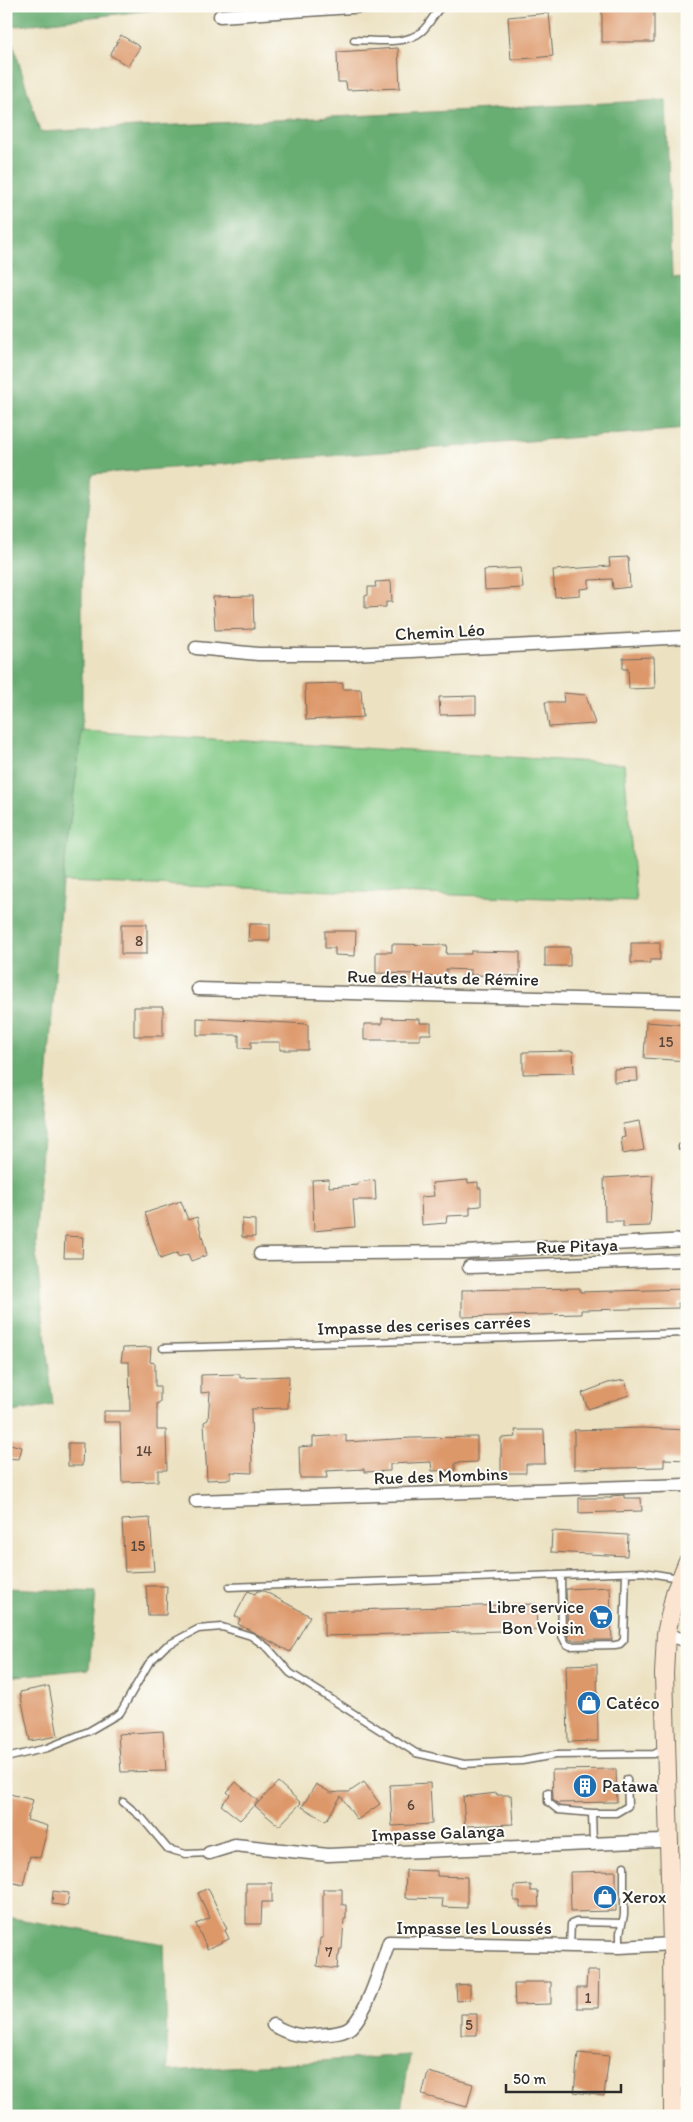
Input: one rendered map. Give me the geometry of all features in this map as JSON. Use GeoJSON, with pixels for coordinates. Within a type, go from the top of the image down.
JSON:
{"type":"FeatureCollection","features":[{"type":"Feature","properties":{"kind":"main road"},"geometry":{"type":"LineString","coordinates":[[673,2116],[680,2082],[680,1964],[672,1944],[664,1674],[666,1634],[675,1593],[684,1571]]}},
{"type":"Feature","properties":{"kind":"street"},"geometry":{"type":"LineString","coordinates":[[220,16],[366,6]]}},
{"type":"Feature","properties":{"kind":"street","name":"Chemin Léo"},"geometry":{"type":"LineString","coordinates":[[196,648],[258,654],[352,654],[687,638]]}},
{"type":"Feature","properties":{"kind":"street","name":"Rue des Hauts de Rémire"},"geometry":{"type":"LineString","coordinates":[[198,989],[687,1002]]}},
{"type":"Feature","properties":{"kind":"street"},"geometry":{"type":"LineString","coordinates":[[260,1254],[465,1252],[687,1240]]}},
{"type":"Feature","properties":{"kind":"street","name":"Rue Pitaya"},"geometry":{"type":"LineString","coordinates":[[469,1267],[687,1260]]}},
{"type":"Feature","properties":{"kind":"street","name":"Rue des Mombins"},"geometry":{"type":"LineString","coordinates":[[196,1501],[687,1485]]}},
{"type":"Feature","properties":{"kind":"street"},"geometry":{"type":"LineString","coordinates":[[666,1634],[687,1641]]}},
{"type":"Feature","properties":{"kind":"street","name":"Impasse Galanga"},"geometry":{"type":"LineString","coordinates":[[209,1853],[236,1845],[328,1855],[660,1841],[668,1836]]}},
{"type":"Feature","properties":{"kind":"street"},"geometry":{"type":"LineString","coordinates":[[670,1886],[687,1895]]}},
{"type":"Feature","properties":{"kind":"street","name":"Impasse les Loussés"},"geometry":{"type":"LineString","coordinates":[[273,2025],[288,2034],[305,2036],[333,2034],[350,2028],[362,2014],[389,1942],[570,1947],[672,1944]]}},
{"type":"Feature","properties":{"kind":"lane"},"geometry":{"type":"LineString","coordinates":[[354,40],[402,40],[413,37],[422,31],[442,6]]}},
{"type":"Feature","properties":{"kind":"lane","name":"Impasse des cerises carrées"},"geometry":{"type":"LineString","coordinates":[[163,1348],[687,1333]]}},
{"type":"Feature","properties":{"kind":"lane"},"geometry":{"type":"LineString","coordinates":[[229,1587],[684,1571]]}},
{"type":"Feature","properties":{"kind":"lane"},"geometry":{"type":"LineString","coordinates":[[561,1575],[562,1636],[566,1644],[570,1646],[615,1645],[620,1644],[624,1640],[626,1573]]}},
{"type":"Feature","properties":{"kind":"lane"},"geometry":{"type":"LineString","coordinates":[[6,1758],[48,1748],[89,1731],[120,1713],[149,1663],[166,1646],[198,1629],[222,1627],[250,1636],[268,1648],[290,1673],[416,1753],[464,1764],[522,1761],[555,1755],[654,1754],[666,1748]]}},
{"type":"Feature","properties":{"kind":"lane"},"geometry":{"type":"LineString","coordinates":[[548,1792],[548,1802],[558,1810],[616,1813],[628,1806],[628,1779]]}},
{"type":"Feature","properties":{"kind":"lane"},"geometry":{"type":"LineString","coordinates":[[122,1802],[142,1818],[168,1849],[186,1854],[209,1853]]}},
{"type":"Feature","properties":{"kind":"lane"},"geometry":{"type":"LineString","coordinates":[[592,1812],[592,1844]]}},
{"type":"Feature","properties":{"kind":"lane"},"geometry":{"type":"LineString","coordinates":[[620,1947],[624,1904],[624,1866]]}},
{"type":"Feature","properties":{"kind":"lane"},"geometry":{"type":"LineString","coordinates":[[570,1947],[571,1924],[576,1922],[622,1923]]}},
{"type":"Feature","properties":{"kind":"green space"},"geometry":{"type":"Polygon","coordinates":[[[6,6],[160,6],[160,9],[8,27],[40,132],[666,100],[672,277],[687,278],[687,429],[92,474],[82,562],[82,731],[62,882],[35,1244],[53,1405],[6,1413],[6,6]]]}},
{"type":"Feature","properties":{"kind":"green space"},"geometry":{"type":"Polygon","coordinates":[[[82,731],[624,764],[636,901],[62,882],[82,731]]]}},
{"type":"Feature","properties":{"kind":"green space"},"geometry":{"type":"Polygon","coordinates":[[[6,1588],[96,1592],[89,1669],[6,1677],[6,1588]]]}},
{"type":"Feature","properties":{"kind":"green space"},"geometry":{"type":"Polygon","coordinates":[[[6,1917],[164,1944],[168,2071],[410,2055],[400,2116],[6,2116],[6,1917]]]}},
{"type":"Feature","properties":{"kind":"building"},"geometry":{"type":"Polygon","coordinates":[[[602,9],[654,9],[654,42],[602,42],[602,9]]]}},
{"type":"Feature","properties":{"kind":"building"},"geometry":{"type":"Polygon","coordinates":[[[549,13],[553,56],[511,60],[508,17],[549,13]]]}},
{"type":"Feature","properties":{"kind":"building"},"geometry":{"type":"Polygon","coordinates":[[[121,35],[140,47],[128,66],[110,55],[121,35]]]}},
{"type":"Feature","properties":{"kind":"building"},"geometry":{"type":"Polygon","coordinates":[[[398,48],[400,88],[347,90],[346,82],[338,82],[337,52],[398,48]]]}},
{"type":"Feature","properties":{"kind":"building"},"geometry":{"type":"Polygon","coordinates":[[[628,557],[630,587],[613,589],[612,579],[589,580],[589,588],[580,589],[580,595],[555,597],[553,570],[610,566],[609,558],[628,557]]]}},
{"type":"Feature","properties":{"kind":"building"},"geometry":{"type":"Polygon","coordinates":[[[521,568],[523,588],[485,590],[484,570],[521,568]]]}},
{"type":"Feature","properties":{"kind":"building"},"geometry":{"type":"Polygon","coordinates":[[[391,581],[392,602],[386,602],[386,607],[365,608],[365,596],[368,595],[368,587],[376,587],[375,582],[391,581]]]}},
{"type":"Feature","properties":{"kind":"building"},"geometry":{"type":"Polygon","coordinates":[[[253,596],[254,629],[215,630],[213,597],[253,596]]]}},
{"type":"Feature","properties":{"kind":"building"},"geometry":{"type":"Polygon","coordinates":[[[654,657],[655,688],[629,689],[628,669],[623,669],[623,658],[654,657]]]}},
{"type":"Feature","properties":{"kind":"building"},"geometry":{"type":"Polygon","coordinates":[[[343,683],[343,689],[361,689],[363,717],[306,720],[305,684],[343,683]]]}},
{"type":"Feature","properties":{"kind":"building"},"geometry":{"type":"Polygon","coordinates":[[[563,693],[586,695],[595,724],[549,727],[545,702],[564,702],[563,693]]]}},
{"type":"Feature","properties":{"kind":"building"},"geometry":{"type":"Polygon","coordinates":[[[476,696],[476,714],[440,715],[439,697],[476,696]]]}},
{"type":"Feature","properties":{"kind":"building"},"geometry":{"type":"Polygon","coordinates":[[[121,924],[147,924],[147,954],[121,954],[121,924]]]}},
{"type":"Feature","properties":{"kind":"building"},"geometry":{"type":"Polygon","coordinates":[[[249,924],[270,924],[270,941],[248,941],[249,924]]]}},
{"type":"Feature","properties":{"kind":"building"},"geometry":{"type":"Polygon","coordinates":[[[325,931],[356,931],[355,956],[335,955],[335,948],[325,948],[325,931]]]}},
{"type":"Feature","properties":{"kind":"building"},"geometry":{"type":"Polygon","coordinates":[[[631,943],[660,943],[660,960],[650,960],[650,963],[631,963],[631,943]]]}},
{"type":"Feature","properties":{"kind":"building"},"geometry":{"type":"Polygon","coordinates":[[[392,944],[447,945],[446,954],[471,954],[471,951],[520,952],[520,976],[471,975],[471,970],[446,969],[446,976],[416,977],[416,974],[376,973],[376,952],[392,952],[392,944]]]}},
{"type":"Feature","properties":{"kind":"building"},"geometry":{"type":"Polygon","coordinates":[[[545,947],[570,947],[570,966],[545,966],[545,947]]]}},
{"type":"Feature","properties":{"kind":"building"},"geometry":{"type":"Polygon","coordinates":[[[134,1007],[163,1007],[163,1036],[134,1036],[134,1007]]]}},
{"type":"Feature","properties":{"kind":"building"},"geometry":{"type":"Polygon","coordinates":[[[197,1018],[308,1024],[308,1050],[280,1050],[280,1042],[251,1042],[251,1049],[239,1048],[239,1035],[197,1035],[197,1018]]]}},
{"type":"Feature","properties":{"kind":"building"},"geometry":{"type":"Polygon","coordinates":[[[382,1018],[420,1019],[420,1023],[431,1023],[431,1034],[420,1034],[420,1040],[364,1040],[364,1024],[382,1024],[382,1018]]]}},
{"type":"Feature","properties":{"kind":"building"},"geometry":{"type":"Polygon","coordinates":[[[646,1022],[687,1025],[687,1061],[644,1058],[646,1022]]]}},
{"type":"Feature","properties":{"kind":"building"},"geometry":{"type":"Polygon","coordinates":[[[573,1051],[574,1073],[523,1074],[523,1052],[573,1051]]]}},
{"type":"Feature","properties":{"kind":"building"},"geometry":{"type":"Polygon","coordinates":[[[637,1068],[638,1081],[614,1082],[614,1069],[637,1068]]]}},
{"type":"Feature","properties":{"kind":"building"},"geometry":{"type":"Polygon","coordinates":[[[639,1121],[644,1150],[623,1154],[621,1138],[625,1137],[623,1124],[639,1121]]]}},
{"type":"Feature","properties":{"kind":"building"},"geometry":{"type":"Polygon","coordinates":[[[653,1175],[650,1226],[623,1227],[623,1221],[605,1221],[604,1178],[653,1175]]]}},
{"type":"Feature","properties":{"kind":"building"},"geometry":{"type":"Polygon","coordinates":[[[329,1179],[329,1187],[358,1185],[358,1182],[375,1180],[376,1200],[353,1200],[355,1227],[314,1231],[312,1180],[329,1179]]]}},
{"type":"Feature","properties":{"kind":"building"},"geometry":{"type":"Polygon","coordinates":[[[468,1180],[468,1183],[478,1182],[478,1188],[481,1188],[481,1206],[470,1207],[470,1215],[447,1216],[446,1223],[422,1225],[421,1197],[434,1196],[432,1183],[468,1180]]]}},
{"type":"Feature","properties":{"kind":"building"},"geometry":{"type":"Polygon","coordinates":[[[181,1201],[188,1220],[197,1217],[207,1255],[191,1261],[188,1254],[178,1257],[177,1253],[160,1259],[145,1213],[181,1201]]]}},
{"type":"Feature","properties":{"kind":"building"},"geometry":{"type":"Polygon","coordinates":[[[242,1219],[255,1220],[255,1237],[242,1237],[242,1219]]]}},
{"type":"Feature","properties":{"kind":"building"},"geometry":{"type":"Polygon","coordinates":[[[65,1236],[83,1237],[82,1258],[64,1258],[65,1236]]]}},
{"type":"Feature","properties":{"kind":"building"},"geometry":{"type":"Polygon","coordinates":[[[580,1288],[580,1292],[686,1289],[686,1303],[678,1303],[679,1308],[581,1310],[581,1314],[462,1317],[462,1290],[580,1288]]]}},
{"type":"Feature","properties":{"kind":"building"},"geometry":{"type":"Polygon","coordinates":[[[151,1347],[150,1362],[155,1363],[155,1386],[160,1386],[160,1403],[157,1403],[157,1430],[166,1430],[167,1470],[158,1470],[158,1481],[122,1482],[120,1422],[104,1422],[104,1411],[130,1411],[129,1362],[121,1362],[123,1348],[151,1347]]]}},
{"type":"Feature","properties":{"kind":"building"},"geometry":{"type":"Polygon","coordinates":[[[240,1374],[240,1378],[289,1376],[288,1408],[251,1409],[252,1473],[231,1472],[231,1479],[207,1480],[204,1422],[208,1420],[210,1392],[201,1393],[201,1375],[240,1374]]]}},
{"type":"Feature","properties":{"kind":"building"},"geometry":{"type":"Polygon","coordinates":[[[625,1380],[629,1395],[588,1409],[582,1393],[608,1383],[625,1380]]]}},
{"type":"Feature","properties":{"kind":"building"},"geometry":{"type":"Polygon","coordinates":[[[643,1428],[687,1430],[687,1460],[664,1459],[664,1467],[574,1469],[574,1430],[643,1428]]]}},
{"type":"Feature","properties":{"kind":"building"},"geometry":{"type":"Polygon","coordinates":[[[515,1430],[544,1430],[545,1464],[526,1464],[526,1473],[501,1473],[501,1438],[516,1437],[515,1430]]]}},
{"type":"Feature","properties":{"kind":"building"},"geometry":{"type":"Polygon","coordinates":[[[346,1435],[346,1442],[411,1438],[477,1437],[477,1462],[455,1463],[455,1470],[432,1471],[431,1462],[390,1464],[390,1471],[364,1472],[364,1469],[326,1471],[327,1478],[300,1478],[299,1447],[313,1446],[313,1437],[346,1435]]]}},
{"type":"Feature","properties":{"kind":"building"},"geometry":{"type":"Polygon","coordinates":[[[6,1443],[22,1447],[19,1459],[6,1458],[6,1443]]]}},
{"type":"Feature","properties":{"kind":"building"},"geometry":{"type":"Polygon","coordinates":[[[68,1443],[83,1443],[82,1466],[68,1466],[68,1443]]]}},
{"type":"Feature","properties":{"kind":"building"},"geometry":{"type":"Polygon","coordinates":[[[624,1495],[624,1498],[641,1498],[642,1511],[579,1513],[579,1498],[611,1498],[611,1496],[624,1495]]]}},
{"type":"Feature","properties":{"kind":"building"},"geometry":{"type":"Polygon","coordinates":[[[150,1518],[154,1571],[125,1572],[122,1520],[150,1518]]]}},
{"type":"Feature","properties":{"kind":"building"},"geometry":{"type":"Polygon","coordinates":[[[552,1531],[628,1535],[627,1556],[551,1552],[552,1531]]]}},
{"type":"Feature","properties":{"kind":"building"},"geometry":{"type":"Polygon","coordinates":[[[146,1586],[167,1586],[166,1615],[148,1615],[146,1586]]]}},
{"type":"Feature","properties":{"kind":"building"},"geometry":{"type":"Polygon","coordinates":[[[610,1587],[612,1640],[570,1640],[568,1637],[566,1589],[610,1587]]]}},
{"type":"Feature","properties":{"kind":"building"},"geometry":{"type":"Polygon","coordinates":[[[248,1591],[255,1594],[257,1591],[264,1591],[310,1616],[290,1652],[238,1624],[240,1619],[235,1616],[248,1591]]]}},
{"type":"Feature","properties":{"kind":"building"},"geometry":{"type":"Polygon","coordinates":[[[536,1604],[537,1630],[324,1636],[324,1611],[536,1604]]]}},
{"type":"Feature","properties":{"kind":"building"},"geometry":{"type":"Polygon","coordinates":[[[597,1664],[598,1741],[568,1742],[566,1665],[597,1664]]]}},
{"type":"Feature","properties":{"kind":"building"},"geometry":{"type":"Polygon","coordinates":[[[49,1686],[58,1736],[30,1741],[20,1692],[49,1686]]]}},
{"type":"Feature","properties":{"kind":"building"},"geometry":{"type":"Polygon","coordinates":[[[163,1731],[166,1771],[121,1772],[118,1734],[163,1731]]]}},
{"type":"Feature","properties":{"kind":"building","name":"Patawa"},"geometry":{"type":"Polygon","coordinates":[[[616,1769],[617,1802],[557,1803],[553,1800],[552,1770],[616,1769]]]}},
{"type":"Feature","properties":{"kind":"building"},"geometry":{"type":"Polygon","coordinates":[[[236,1782],[258,1801],[240,1820],[221,1805],[230,1795],[227,1792],[236,1782]]]}},
{"type":"Feature","properties":{"kind":"building"},"geometry":{"type":"Polygon","coordinates":[[[278,1782],[301,1803],[279,1826],[255,1806],[278,1782]]]}},
{"type":"Feature","properties":{"kind":"building"},"geometry":{"type":"Polygon","coordinates":[[[364,1782],[380,1804],[357,1820],[341,1796],[326,1821],[302,1807],[316,1784],[331,1793],[349,1792],[364,1782]]]}},
{"type":"Feature","properties":{"kind":"building"},"geometry":{"type":"Polygon","coordinates":[[[430,1783],[432,1824],[392,1826],[390,1785],[430,1783]]]}},
{"type":"Feature","properties":{"kind":"building"},"geometry":{"type":"Polygon","coordinates":[[[6,1793],[33,1800],[27,1820],[48,1826],[40,1858],[30,1856],[23,1885],[6,1881],[6,1793]]]}},
{"type":"Feature","properties":{"kind":"building"},"geometry":{"type":"Polygon","coordinates":[[[497,1793],[497,1795],[511,1795],[513,1824],[465,1826],[463,1797],[497,1793]]]}},
{"type":"Feature","properties":{"kind":"building"},"geometry":{"type":"Polygon","coordinates":[[[406,1870],[437,1871],[437,1876],[467,1877],[467,1908],[442,1907],[443,1899],[405,1898],[406,1870]]]}},
{"type":"Feature","properties":{"kind":"building"},"geometry":{"type":"Polygon","coordinates":[[[616,1871],[616,1911],[571,1912],[570,1872],[616,1871]]]}},
{"type":"Feature","properties":{"kind":"building"},"geometry":{"type":"Polygon","coordinates":[[[246,1883],[272,1883],[272,1902],[262,1902],[261,1924],[246,1924],[246,1883]]]}},
{"type":"Feature","properties":{"kind":"building"},"geometry":{"type":"Polygon","coordinates":[[[531,1885],[531,1891],[538,1891],[539,1907],[520,1907],[520,1901],[514,1901],[514,1886],[531,1885]]]}},
{"type":"Feature","properties":{"kind":"building"},"geometry":{"type":"Polygon","coordinates":[[[208,1888],[227,1929],[225,1930],[229,1939],[207,1949],[196,1924],[210,1918],[198,1893],[208,1888]]]}},
{"type":"Feature","properties":{"kind":"building"},"geometry":{"type":"Polygon","coordinates":[[[323,1889],[342,1889],[342,1905],[346,1905],[342,1949],[340,1949],[338,1956],[337,1969],[317,1966],[320,1938],[323,1938],[323,1889]]]}},
{"type":"Feature","properties":{"kind":"building"},"geometry":{"type":"Polygon","coordinates":[[[53,1891],[69,1893],[67,1906],[52,1904],[53,1891]]]}},
{"type":"Feature","properties":{"kind":"building"},"geometry":{"type":"Polygon","coordinates":[[[587,1971],[599,1971],[598,2008],[577,2008],[577,1988],[586,1988],[587,1971]]]}},
{"type":"Feature","properties":{"kind":"building"},"geometry":{"type":"Polygon","coordinates":[[[523,1982],[551,1982],[551,2004],[515,2005],[514,1984],[523,1984],[523,1982]]]}},
{"type":"Feature","properties":{"kind":"building"},"geometry":{"type":"Polygon","coordinates":[[[470,1984],[470,2000],[457,2001],[456,1985],[470,1984]]]}},
{"type":"Feature","properties":{"kind":"building"},"geometry":{"type":"Polygon","coordinates":[[[461,2014],[477,2014],[477,2035],[461,2035],[461,2014]]]}},
{"type":"Feature","properties":{"kind":"building"},"geometry":{"type":"Polygon","coordinates":[[[578,2053],[609,2056],[604,2096],[574,2092],[578,2053]]]}},
{"type":"Feature","properties":{"kind":"building"},"geometry":{"type":"Polygon","coordinates":[[[428,2072],[473,2084],[467,2107],[422,2095],[428,2072]]]}},
{"type":"Feature","properties":{"kind":"place","name":"Libre service Bon Voisin"},"geometry":{"type":"Point","coordinates":[601,1617]}},
{"type":"Feature","properties":{"kind":"place","name":"Catéco"},"geometry":{"type":"Point","coordinates":[589,1703]}},
{"type":"Feature","properties":{"kind":"place","name":"Patawa"},"geometry":{"type":"Point","coordinates":[585,1786]}},
{"type":"Feature","properties":{"kind":"place","name":"Xerox"},"geometry":{"type":"Point","coordinates":[605,1897]}}]}
